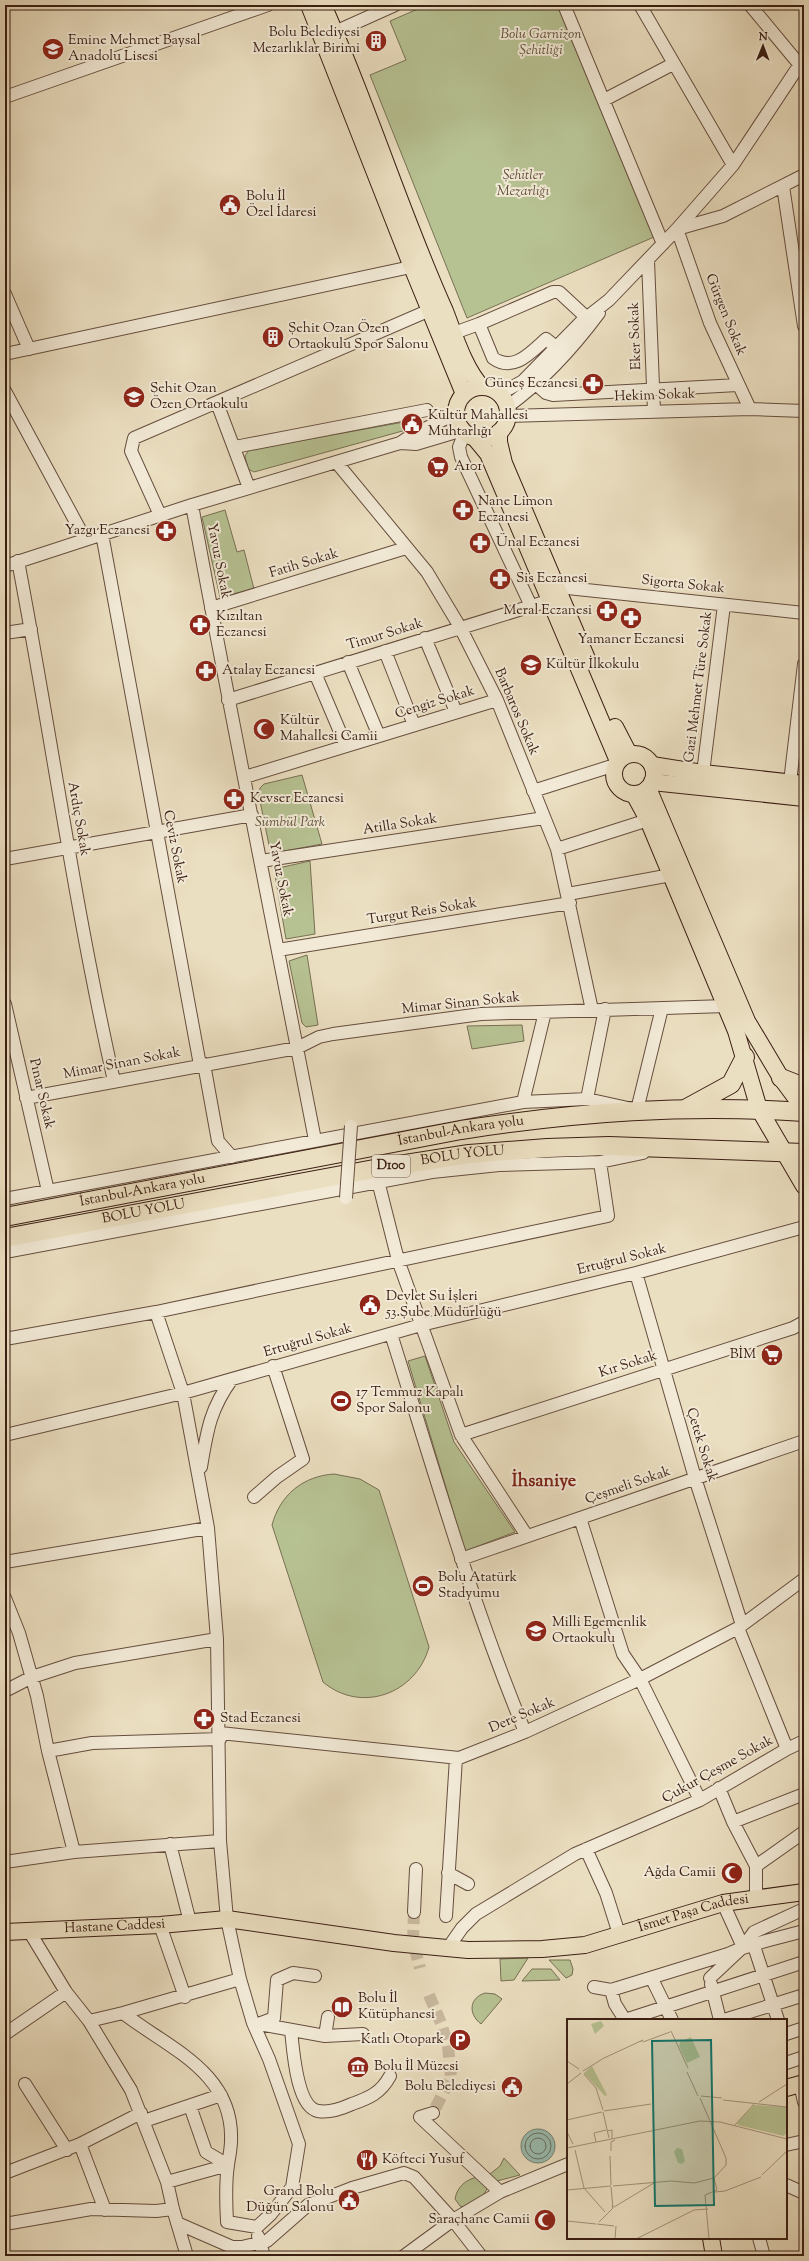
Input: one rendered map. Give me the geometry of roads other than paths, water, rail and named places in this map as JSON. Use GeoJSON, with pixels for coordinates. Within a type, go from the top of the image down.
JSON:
{"type":"FeatureCollection","features":[{"type":"Feature","properties":{"kind":"highway"},"geometry":{"type":"LineString","coordinates":[[683,1109],[731,1084],[745,1057]]}},
{"type":"Feature","properties":{"kind":"highway"},"geometry":{"type":"LineString","coordinates":[[781,1078],[804,1087]]}},
{"type":"Feature","properties":{"kind":"highway","name":"İstanbul-Ankara yolu"},"geometry":{"type":"LineString","coordinates":[[5,1216],[461,1130],[553,1116],[636,1110],[683,1109],[759,1109],[804,1111]]}},
{"type":"Feature","properties":{"kind":"highway","name":"BOLU YOLU"},"geometry":{"type":"LineString","coordinates":[[5,1238],[374,1169],[469,1154],[555,1147],[668,1147],[783,1152]]}},
{"type":"Feature","properties":{"kind":"highway","name":"D100"},"geometry":{"type":"LineString","coordinates":[[783,1152],[804,1154]]}},
{"type":"Feature","properties":{"kind":"main road"},"geometry":{"type":"LineString","coordinates":[[309,5],[418,266],[454,333],[473,377],[482,387]]}},
{"type":"Feature","properties":{"kind":"main road"},"geometry":{"type":"LineString","coordinates":[[323,5],[335,32],[418,266],[430,310],[464,394]]}},
{"type":"Feature","properties":{"kind":"main road"},"geometry":{"type":"LineString","coordinates":[[554,593],[488,454],[467,433],[456,413],[460,399],[464,394],[476,388],[489,388],[505,406],[499,432],[499,442],[504,463],[621,760]]}},
{"type":"Feature","properties":{"kind":"main road"},"geometry":{"type":"LineString","coordinates":[[467,433],[487,438],[499,432]]}},
{"type":"Feature","properties":{"kind":"main road"},"geometry":{"type":"LineString","coordinates":[[804,798],[645,788],[627,793],[616,785],[613,772],[621,760],[642,756],[652,765],[654,771],[645,788],[648,820],[726,1006],[745,1057],[759,1109],[804,1186]]}},
{"type":"Feature","properties":{"kind":"main road"},"geometry":{"type":"LineString","coordinates":[[652,765],[703,773],[797,783]]}},
{"type":"Feature","properties":{"kind":"main road"},"geometry":{"type":"LineString","coordinates":[[645,788],[747,1021],[781,1078],[804,1111]]}},
{"type":"Feature","properties":{"kind":"main road","name":"İsmet Paşa Caddesi"},"geometry":{"type":"LineString","coordinates":[[448,1948],[468,1950],[535,1949],[585,1945],[723,1903],[804,1892]]}},
{"type":"Feature","properties":{"kind":"main road","name":"Hastane Caddesi"},"geometry":{"type":"LineString","coordinates":[[14,1933],[160,1926],[190,1922],[227,1920],[394,1943],[448,1948]]}},
{"type":"Feature","properties":{"kind":"main road"},"geometry":{"type":"LineString","coordinates":[[711,2239],[714,2256]]}},
{"type":"Feature","properties":{"kind":"street"},"geometry":{"type":"LineString","coordinates":[[5,97],[268,5]]}},
{"type":"Feature","properties":{"kind":"street"},"geometry":{"type":"LineString","coordinates":[[335,32],[395,5]]}},
{"type":"Feature","properties":{"kind":"street"},"geometry":{"type":"LineString","coordinates":[[564,5],[663,244]]}},
{"type":"Feature","properties":{"kind":"street"},"geometry":{"type":"LineString","coordinates":[[640,5],[733,165]]}},
{"type":"Feature","properties":{"kind":"street"},"geometry":{"type":"LineString","coordinates":[[505,406],[523,381],[556,347],[586,317],[609,300],[648,261],[733,165],[802,61],[750,5]]}},
{"type":"Feature","properties":{"kind":"street"},"geometry":{"type":"LineString","coordinates":[[604,100],[673,64]]}},
{"type":"Feature","properties":{"kind":"street"},"geometry":{"type":"LineString","coordinates":[[677,229],[723,216],[804,175]]}},
{"type":"Feature","properties":{"kind":"street"},"geometry":{"type":"LineString","coordinates":[[783,186],[804,325]]}},
{"type":"Feature","properties":{"kind":"street","name":"Gürgen Sokak"},"geometry":{"type":"LineString","coordinates":[[677,229],[710,323],[750,409]]}},
{"type":"Feature","properties":{"kind":"street","name":"Eker Sokak"},"geometry":{"type":"LineString","coordinates":[[648,261],[654,411]]}},
{"type":"Feature","properties":{"kind":"street"},"geometry":{"type":"LineString","coordinates":[[5,354],[418,266]]}},
{"type":"Feature","properties":{"kind":"street"},"geometry":{"type":"LineString","coordinates":[[454,333],[479,324],[553,292],[560,292],[586,317]]}},
{"type":"Feature","properties":{"kind":"street"},"geometry":{"type":"LineString","coordinates":[[5,294],[29,349]]}},
{"type":"Feature","properties":{"kind":"street"},"geometry":{"type":"LineString","coordinates":[[505,406],[537,385],[587,330],[609,300]]}},
{"type":"Feature","properties":{"kind":"street"},"geometry":{"type":"LineString","coordinates":[[160,515],[131,451],[134,438],[430,310]]}},
{"type":"Feature","properties":{"kind":"street"},"geometry":{"type":"LineString","coordinates":[[479,324],[493,358],[505,364],[513,364],[524,359],[546,339],[556,347]]}},
{"type":"Feature","properties":{"kind":"street"},"geometry":{"type":"LineString","coordinates":[[537,385],[546,393],[574,394],[738,385]]}},
{"type":"Feature","properties":{"kind":"street"},"geometry":{"type":"LineString","coordinates":[[5,391],[85,540]]}},
{"type":"Feature","properties":{"kind":"street"},"geometry":{"type":"LineString","coordinates":[[574,394],[575,414]]}},
{"type":"Feature","properties":{"kind":"street"},"geometry":{"type":"LineString","coordinates":[[217,403],[235,447],[249,488]]}},
{"type":"Feature","properties":{"kind":"street","name":"Hekim Sokak"},"geometry":{"type":"LineString","coordinates":[[505,406],[575,414],[750,409],[804,411]]}},
{"type":"Feature","properties":{"kind":"street"},"geometry":{"type":"LineString","coordinates":[[235,447],[427,410]]}},
{"type":"Feature","properties":{"kind":"street"},"geometry":{"type":"LineString","coordinates":[[5,566],[192,505],[400,443],[412,434],[438,424],[456,413]]}},
{"type":"Feature","properties":{"kind":"street"},"geometry":{"type":"LineString","coordinates":[[400,443],[416,444],[467,433]]}},
{"type":"Feature","properties":{"kind":"street"},"geometry":{"type":"LineString","coordinates":[[467,433],[459,446],[461,457],[531,606]]}},
{"type":"Feature","properties":{"kind":"street","name":"Barbaros Sokak"},"geometry":{"type":"LineString","coordinates":[[337,463],[427,572],[460,628],[497,700],[532,791],[557,849],[569,898],[592,1010]]}},
{"type":"Feature","properties":{"kind":"street","name":"Yavuz Sokak"},"geometry":{"type":"LineString","coordinates":[[192,505],[228,700],[245,777],[315,1140]]}},
{"type":"Feature","properties":{"kind":"street","name":"Ceviz Sokak"},"geometry":{"type":"LineString","coordinates":[[102,534],[156,830],[218,1141],[232,1157]]}},
{"type":"Feature","properties":{"kind":"street","name":"Fatih Sokak"},"geometry":{"type":"LineString","coordinates":[[211,608],[406,548]]}},
{"type":"Feature","properties":{"kind":"street","name":"Ardıç Sokak"},"geometry":{"type":"LineString","coordinates":[[18,561],[31,629],[67,847],[96,999],[114,1081]]}},
{"type":"Feature","properties":{"kind":"street","name":"Sigorta Sokak"},"geometry":{"type":"LineString","coordinates":[[554,593],[724,605],[804,613]]}},
{"type":"Feature","properties":{"kind":"street","name":"Timur Sokak"},"geometry":{"type":"LineString","coordinates":[[228,700],[531,606],[554,593]]}},
{"type":"Feature","properties":{"kind":"street","name":"Gazi Mehmet Türe Sokak"},"geometry":{"type":"LineString","coordinates":[[703,773],[724,605]]}},
{"type":"Feature","properties":{"kind":"street"},"geometry":{"type":"LineString","coordinates":[[5,633],[31,629]]}},
{"type":"Feature","properties":{"kind":"street"},"geometry":{"type":"LineString","coordinates":[[426,638],[456,712]]}},
{"type":"Feature","properties":{"kind":"street"},"geometry":{"type":"LineString","coordinates":[[385,651],[414,725]]}},
{"type":"Feature","properties":{"kind":"street"},"geometry":{"type":"LineString","coordinates":[[348,662],[379,736]]}},
{"type":"Feature","properties":{"kind":"street"},"geometry":{"type":"LineString","coordinates":[[797,783],[804,664]]}},
{"type":"Feature","properties":{"kind":"street"},"geometry":{"type":"LineString","coordinates":[[315,672],[346,746]]}},
{"type":"Feature","properties":{"kind":"street","name":"Cengiz Sokak"},"geometry":{"type":"LineString","coordinates":[[245,777],[497,700]]}},
{"type":"Feature","properties":{"kind":"street"},"geometry":{"type":"LineString","coordinates":[[532,791],[621,760]]}},
{"type":"Feature","properties":{"kind":"street"},"geometry":{"type":"LineString","coordinates":[[5,859],[156,830],[252,815]]}},
{"type":"Feature","properties":{"kind":"street","name":"Atilla Sokak"},"geometry":{"type":"LineString","coordinates":[[261,861],[544,818]]}},
{"type":"Feature","properties":{"kind":"street"},"geometry":{"type":"LineString","coordinates":[[557,849],[648,820]]}},
{"type":"Feature","properties":{"kind":"street","name":"Turgut Reis Sokak"},"geometry":{"type":"LineString","coordinates":[[278,950],[569,898],[671,875]]}},
{"type":"Feature","properties":{"kind":"street","name":"Pınar Sokak"},"geometry":{"type":"LineString","coordinates":[[5,1004],[48,1191]]}},
{"type":"Feature","properties":{"kind":"street","name":"Mimar Sinan Sokak"},"geometry":{"type":"LineString","coordinates":[[26,1098],[202,1064],[297,1048],[319,1037],[333,1034],[481,1014],[726,1006]]}},
{"type":"Feature","properties":{"kind":"street"},"geometry":{"type":"LineString","coordinates":[[5,1199],[523,1102],[587,1099],[636,1110],[662,1008]]}},
{"type":"Feature","properties":{"kind":"street"},"geometry":{"type":"LineString","coordinates":[[587,1099],[605,1009]]}},
{"type":"Feature","properties":{"kind":"street"},"geometry":{"type":"LineString","coordinates":[[523,1102],[545,1012]]}},
{"type":"Feature","properties":{"kind":"street"},"geometry":{"type":"LineString","coordinates":[[346,1198],[351,1126]]}},
{"type":"Feature","properties":{"kind":"street"},"geometry":{"type":"LineString","coordinates":[[5,1252],[378,1181],[472,1167],[600,1162],[668,1147]]}},
{"type":"Feature","properties":{"kind":"street"},"geometry":{"type":"LineString","coordinates":[[5,1339],[156,1312],[608,1216],[600,1162]]}},
{"type":"Feature","properties":{"kind":"street"},"geometry":{"type":"LineString","coordinates":[[378,1181],[398,1260],[461,1435],[527,1536]]}},
{"type":"Feature","properties":{"kind":"street","name":"Ertuğrul Sokak"},"geometry":{"type":"LineString","coordinates":[[5,1434],[184,1393],[273,1366],[421,1325],[636,1273],[804,1226]]}},
{"type":"Feature","properties":{"kind":"street","name":"Çetek Sokak"},"geometry":{"type":"LineString","coordinates":[[636,1273],[695,1478],[740,1626],[787,1749]]}},
{"type":"Feature","properties":{"kind":"street"},"geometry":{"type":"LineString","coordinates":[[156,1312],[184,1393],[200,1474],[208,1528],[217,1639],[220,1736],[220,1841],[227,1920],[240,1979],[299,2144],[292,2186],[271,2214],[257,2227]]}},
{"type":"Feature","properties":{"kind":"street","name":"Kır Sokak"},"geometry":{"type":"LineString","coordinates":[[461,1435],[793,1328],[804,1322]]}},
{"type":"Feature","properties":{"kind":"street"},"geometry":{"type":"LineString","coordinates":[[391,1334],[461,1559],[500,1672],[525,1732]]}},
{"type":"Feature","properties":{"kind":"street"},"geometry":{"type":"LineString","coordinates":[[254,1497],[277,1477],[303,1459],[273,1366]]}},
{"type":"Feature","properties":{"kind":"street"},"geometry":{"type":"LineString","coordinates":[[200,1474],[212,1417],[218,1398],[232,1379]]}},
{"type":"Feature","properties":{"kind":"street","name":"Çeşmeli Sokak"},"geometry":{"type":"LineString","coordinates":[[461,1559],[804,1441]]}},
{"type":"Feature","properties":{"kind":"street"},"geometry":{"type":"LineString","coordinates":[[580,1518],[623,1654],[640,1679],[700,1800]]}},
{"type":"Feature","properties":{"kind":"street"},"geometry":{"type":"LineString","coordinates":[[5,1562],[208,1528]]}},
{"type":"Feature","properties":{"kind":"street","name":"Dere Sokak"},"geometry":{"type":"LineString","coordinates":[[48,1751],[92,1743],[220,1736],[456,1758],[525,1732],[640,1679],[740,1626],[804,1579]]}},
{"type":"Feature","properties":{"kind":"street"},"geometry":{"type":"LineString","coordinates":[[5,1601],[19,1633],[32,1676],[48,1751],[74,1852]]}},
{"type":"Feature","properties":{"kind":"street"},"geometry":{"type":"LineString","coordinates":[[5,1691],[32,1676],[75,1663],[217,1639]]}},
{"type":"Feature","properties":{"kind":"street","name":"Çukur Çeşme Sokak"},"geometry":{"type":"LineString","coordinates":[[448,1948],[462,1928],[476,1914],[586,1849],[646,1825],[700,1800],[718,1788],[804,1741]]}},
{"type":"Feature","properties":{"kind":"street"},"geometry":{"type":"LineString","coordinates":[[446,1916],[456,1758]]}},
{"type":"Feature","properties":{"kind":"street"},"geometry":{"type":"LineString","coordinates":[[718,1788],[732,1822],[756,1866],[756,1899]]}},
{"type":"Feature","properties":{"kind":"street"},"geometry":{"type":"LineString","coordinates":[[732,1822],[804,1794]]}},
{"type":"Feature","properties":{"kind":"street"},"geometry":{"type":"LineString","coordinates":[[756,1866],[804,1832]]}},
{"type":"Feature","properties":{"kind":"street"},"geometry":{"type":"LineString","coordinates":[[6,1864],[74,1852],[220,1841]]}},
{"type":"Feature","properties":{"kind":"street"},"geometry":{"type":"LineString","coordinates":[[170,1844],[190,1922]]}},
{"type":"Feature","properties":{"kind":"street"},"geometry":{"type":"LineString","coordinates":[[586,1849],[606,1893],[619,1934]]}},
{"type":"Feature","properties":{"kind":"street"},"geometry":{"type":"LineString","coordinates":[[414,1912],[416,1869]]}},
{"type":"Feature","properties":{"kind":"street"},"geometry":{"type":"LineString","coordinates":[[448,1873],[468,1884]]}},
{"type":"Feature","properties":{"kind":"street"},"geometry":{"type":"LineString","coordinates":[[723,1903],[749,1946],[762,1974],[778,2019]]}},
{"type":"Feature","properties":{"kind":"street"},"geometry":{"type":"LineString","coordinates":[[710,1978],[749,1946],[754,1932],[804,1909]]}},
{"type":"Feature","properties":{"kind":"street"},"geometry":{"type":"LineString","coordinates":[[160,1926],[185,1997]]}},
{"type":"Feature","properties":{"kind":"street"},"geometry":{"type":"LineString","coordinates":[[594,1987],[611,1990],[652,1979],[749,1946],[804,1930]]}},
{"type":"Feature","properties":{"kind":"street"},"geometry":{"type":"LineString","coordinates":[[14,1933],[66,1992],[89,2021],[131,2090],[167,2182],[173,2210],[187,2256]]}},
{"type":"Feature","properties":{"kind":"street"},"geometry":{"type":"LineString","coordinates":[[706,1961],[712,1992],[720,2019]]}},
{"type":"Feature","properties":{"kind":"street"},"geometry":{"type":"LineString","coordinates":[[628,2019],[762,1974],[804,1962]]}},
{"type":"Feature","properties":{"kind":"street"},"geometry":{"type":"LineString","coordinates":[[256,2023],[274,2018],[277,1980],[293,1973],[314,1976]]}},
{"type":"Feature","properties":{"kind":"street"},"geometry":{"type":"LineString","coordinates":[[89,2021],[123,2014],[185,1997],[240,1979]]}},
{"type":"Feature","properties":{"kind":"street"},"geometry":{"type":"LineString","coordinates":[[652,1979],[672,2019]]}},
{"type":"Feature","properties":{"kind":"street"},"geometry":{"type":"LineString","coordinates":[[611,1990],[615,2004],[624,2019]]}},
{"type":"Feature","properties":{"kind":"street"},"geometry":{"type":"LineString","coordinates":[[5,2034],[66,1992]]}},
{"type":"Feature","properties":{"kind":"street"},"geometry":{"type":"LineString","coordinates":[[727,2019],[804,1995]]}},
{"type":"Feature","properties":{"kind":"street"},"geometry":{"type":"LineString","coordinates":[[123,2014],[148,2032],[172,2044],[195,2064],[216,2086],[221,2095],[229,2113],[231,2140],[225,2197],[227,2222],[226,2245]]}},
{"type":"Feature","properties":{"kind":"street"},"geometry":{"type":"LineString","coordinates":[[325,2036],[328,2017]]}},
{"type":"Feature","properties":{"kind":"street"},"geometry":{"type":"LineString","coordinates":[[256,2023],[325,2036],[362,2034]]}},
{"type":"Feature","properties":{"kind":"street"},"geometry":{"type":"LineString","coordinates":[[787,2034],[804,2028]]}},
{"type":"Feature","properties":{"kind":"street"},"geometry":{"type":"LineString","coordinates":[[291,2030],[298,2082],[305,2099],[311,2107],[318,2111],[347,2106],[369,2098],[386,2085],[390,2076]]}},
{"type":"Feature","properties":{"kind":"street"},"geometry":{"type":"LineString","coordinates":[[787,2063],[804,2057]]}},
{"type":"Feature","properties":{"kind":"street"},"geometry":{"type":"LineString","coordinates":[[25,2084],[67,2150]]}},
{"type":"Feature","properties":{"kind":"street"},"geometry":{"type":"LineString","coordinates":[[797,2085],[804,2102]]}},
{"type":"Feature","properties":{"kind":"street"},"geometry":{"type":"LineString","coordinates":[[5,2173],[67,2150],[142,2117],[190,2106],[221,2095]]}},
{"type":"Feature","properties":{"kind":"street"},"geometry":{"type":"LineString","coordinates":[[190,2106],[206,2152],[228,2165]]}},
{"type":"Feature","properties":{"kind":"street"},"geometry":{"type":"LineString","coordinates":[[434,2113],[420,2117],[500,2192]]}},
{"type":"Feature","properties":{"kind":"street"},"geometry":{"type":"LineString","coordinates":[[787,2145],[804,2141]]}},
{"type":"Feature","properties":{"kind":"street"},"geometry":{"type":"LineString","coordinates":[[80,2144],[105,2210]]}},
{"type":"Feature","properties":{"kind":"street"},"geometry":{"type":"LineString","coordinates":[[404,2256],[453,2220],[500,2192],[567,2164]]}},
{"type":"Feature","properties":{"kind":"street"},"geometry":{"type":"LineString","coordinates":[[167,2182],[228,2165]]}},
{"type":"Feature","properties":{"kind":"street"},"geometry":{"type":"LineString","coordinates":[[177,2223],[239,2251],[263,2242],[308,2205],[352,2188],[404,2174],[414,2177],[453,2220],[481,2256]]}},
{"type":"Feature","properties":{"kind":"street"},"geometry":{"type":"LineString","coordinates":[[787,2186],[804,2193]]}},
{"type":"Feature","properties":{"kind":"street"},"geometry":{"type":"LineString","coordinates":[[5,2224],[91,2209],[173,2210]]}},
{"type":"Feature","properties":{"kind":"street"},"geometry":{"type":"LineString","coordinates":[[227,2222],[257,2227]]}},
{"type":"Feature","properties":{"kind":"street"},"geometry":{"type":"LineString","coordinates":[[257,2227],[263,2242],[264,2256]]}},
{"type":"Feature","properties":{"kind":"street"},"geometry":{"type":"LineString","coordinates":[[759,2239],[764,2256]]}},
{"type":"Feature","properties":{"kind":"water"},"geometry":{"type":"Polygon","coordinates":[[[538,2129],[550,2134],[555,2146],[550,2158],[538,2163],[526,2158],[521,2146],[526,2134],[538,2129]]]}},
{"type":"Feature","properties":{"kind":"tunnel"},"geometry":{"type":"LineString","coordinates":[[414,1912],[413,1941],[420,1968]]}},
{"type":"Feature","properties":{"kind":"tunnel"},"geometry":{"type":"LineString","coordinates":[[429,1995],[441,2023],[448,2046],[451,2077],[433,2113]]}},
{"type":"Feature","properties":{"kind":"place","name":"Bolu Belediyesi Mezarlıklar Birimi"},"geometry":{"type":"Point","coordinates":[376,41]}},
{"type":"Feature","properties":{"kind":"place","name":"Emine Mehmet Baysal Anadolu Lisesi"},"geometry":{"type":"Point","coordinates":[53,49]}},
{"type":"Feature","properties":{"kind":"place","name":"Bolu İl Özel İdaresi"},"geometry":{"type":"Point","coordinates":[230,205]}},
{"type":"Feature","properties":{"kind":"place","name":"Şehit Ozan Özen Ortaokulu Spor Salonu"},"geometry":{"type":"Point","coordinates":[273,337]}},
{"type":"Feature","properties":{"kind":"place","name":"Güneş Eczanesi"},"geometry":{"type":"Point","coordinates":[593,384]}},
{"type":"Feature","properties":{"kind":"place","name":"Şehit Ozan Özen Ortaokulu"},"geometry":{"type":"Point","coordinates":[134,397]}},
{"type":"Feature","properties":{"kind":"place","name":"Kültür Mahallesi Muhtarlığı"},"geometry":{"type":"Point","coordinates":[412,424]}},
{"type":"Feature","properties":{"kind":"place","name":"A101"},"geometry":{"type":"Point","coordinates":[438,467]}},
{"type":"Feature","properties":{"kind":"place","name":"Nane Limon Eczanesi"},"geometry":{"type":"Point","coordinates":[463,510]}},
{"type":"Feature","properties":{"kind":"place","name":"Yazgı Eczanesi"},"geometry":{"type":"Point","coordinates":[166,531]}},
{"type":"Feature","properties":{"kind":"place","name":"Ünal Eczanesi"},"geometry":{"type":"Point","coordinates":[480,543]}},
{"type":"Feature","properties":{"kind":"place","name":"Sis Eczanesi"},"geometry":{"type":"Point","coordinates":[500,579]}},
{"type":"Feature","properties":{"kind":"place","name":"Meral Eczanesi"},"geometry":{"type":"Point","coordinates":[607,611]}},
{"type":"Feature","properties":{"kind":"place","name":"Yamaner Eczanesi"},"geometry":{"type":"Point","coordinates":[631,618]}},
{"type":"Feature","properties":{"kind":"place","name":"Kızıltan Eczanesi"},"geometry":{"type":"Point","coordinates":[200,625]}},
{"type":"Feature","properties":{"kind":"place","name":"Kültür İlkokulu"},"geometry":{"type":"Point","coordinates":[531,665]}},
{"type":"Feature","properties":{"kind":"place","name":"Atalay Eczanesi"},"geometry":{"type":"Point","coordinates":[206,671]}},
{"type":"Feature","properties":{"kind":"place","name":"Kültür Mahallesi Camii"},"geometry":{"type":"Point","coordinates":[264,729]}},
{"type":"Feature","properties":{"kind":"place","name":"Kevser Eczanesi"},"geometry":{"type":"Point","coordinates":[234,799]}},
{"type":"Feature","properties":{"kind":"place","name":"Devlet Su İşleri 53.Şube Müdürlüğü"},"geometry":{"type":"Point","coordinates":[370,1305]}},
{"type":"Feature","properties":{"kind":"place","name":"BİM"},"geometry":{"type":"Point","coordinates":[772,1355]}},
{"type":"Feature","properties":{"kind":"place","name":"17 Temmuz Kapalı Spor Salonu"},"geometry":{"type":"Point","coordinates":[341,1401]}},
{"type":"Feature","properties":{"kind":"place","name":"Bolu Atatürk Stadyumu"},"geometry":{"type":"Point","coordinates":[423,1586]}},
{"type":"Feature","properties":{"kind":"place","name":"Milli Egemenlik Ortaokulu"},"geometry":{"type":"Point","coordinates":[536,1631]}},
{"type":"Feature","properties":{"kind":"place","name":"Stad Eczanesi"},"geometry":{"type":"Point","coordinates":[204,1719]}},
{"type":"Feature","properties":{"kind":"place","name":"Ağda Camii"},"geometry":{"type":"Point","coordinates":[732,1873]}},
{"type":"Feature","properties":{"kind":"place","name":"Bolu İl Kütüphanesi"},"geometry":{"type":"Point","coordinates":[342,2007]}},
{"type":"Feature","properties":{"kind":"place","name":"Katlı Otopark"},"geometry":{"type":"Point","coordinates":[460,2040]}},
{"type":"Feature","properties":{"kind":"place","name":"Bolu İl Müzesi"},"geometry":{"type":"Point","coordinates":[358,2067]}},
{"type":"Feature","properties":{"kind":"place","name":"Bolu Belediyesi"},"geometry":{"type":"Point","coordinates":[512,2087]}},
{"type":"Feature","properties":{"kind":"place","name":"Köfteci Yusuf"},"geometry":{"type":"Point","coordinates":[367,2160]}},
{"type":"Feature","properties":{"kind":"place","name":"Grand Bolu Düğün Salonu"},"geometry":{"type":"Point","coordinates":[349,2200]}},
{"type":"Feature","properties":{"kind":"place","name":"Saraçhane Camii"},"geometry":{"type":"Point","coordinates":[545,2220]}},
{"type":"Feature","properties":{"kind":"district","name":"İhsaniye"},"geometry":{"type":"Point","coordinates":[544,1482]}},
{"type":"Feature","properties":{"kind":"park label","name":"Bolu Garnizon Şehitliği"},"geometry":{"type":"Point","coordinates":[541,44]}},
{"type":"Feature","properties":{"kind":"park label","name":"Şehitler Mezarlığı"},"geometry":{"type":"Point","coordinates":[523,184]}},
{"type":"Feature","properties":{"kind":"park label","name":"Sümbül Park"},"geometry":{"type":"Point","coordinates":[290,823]}}]}
